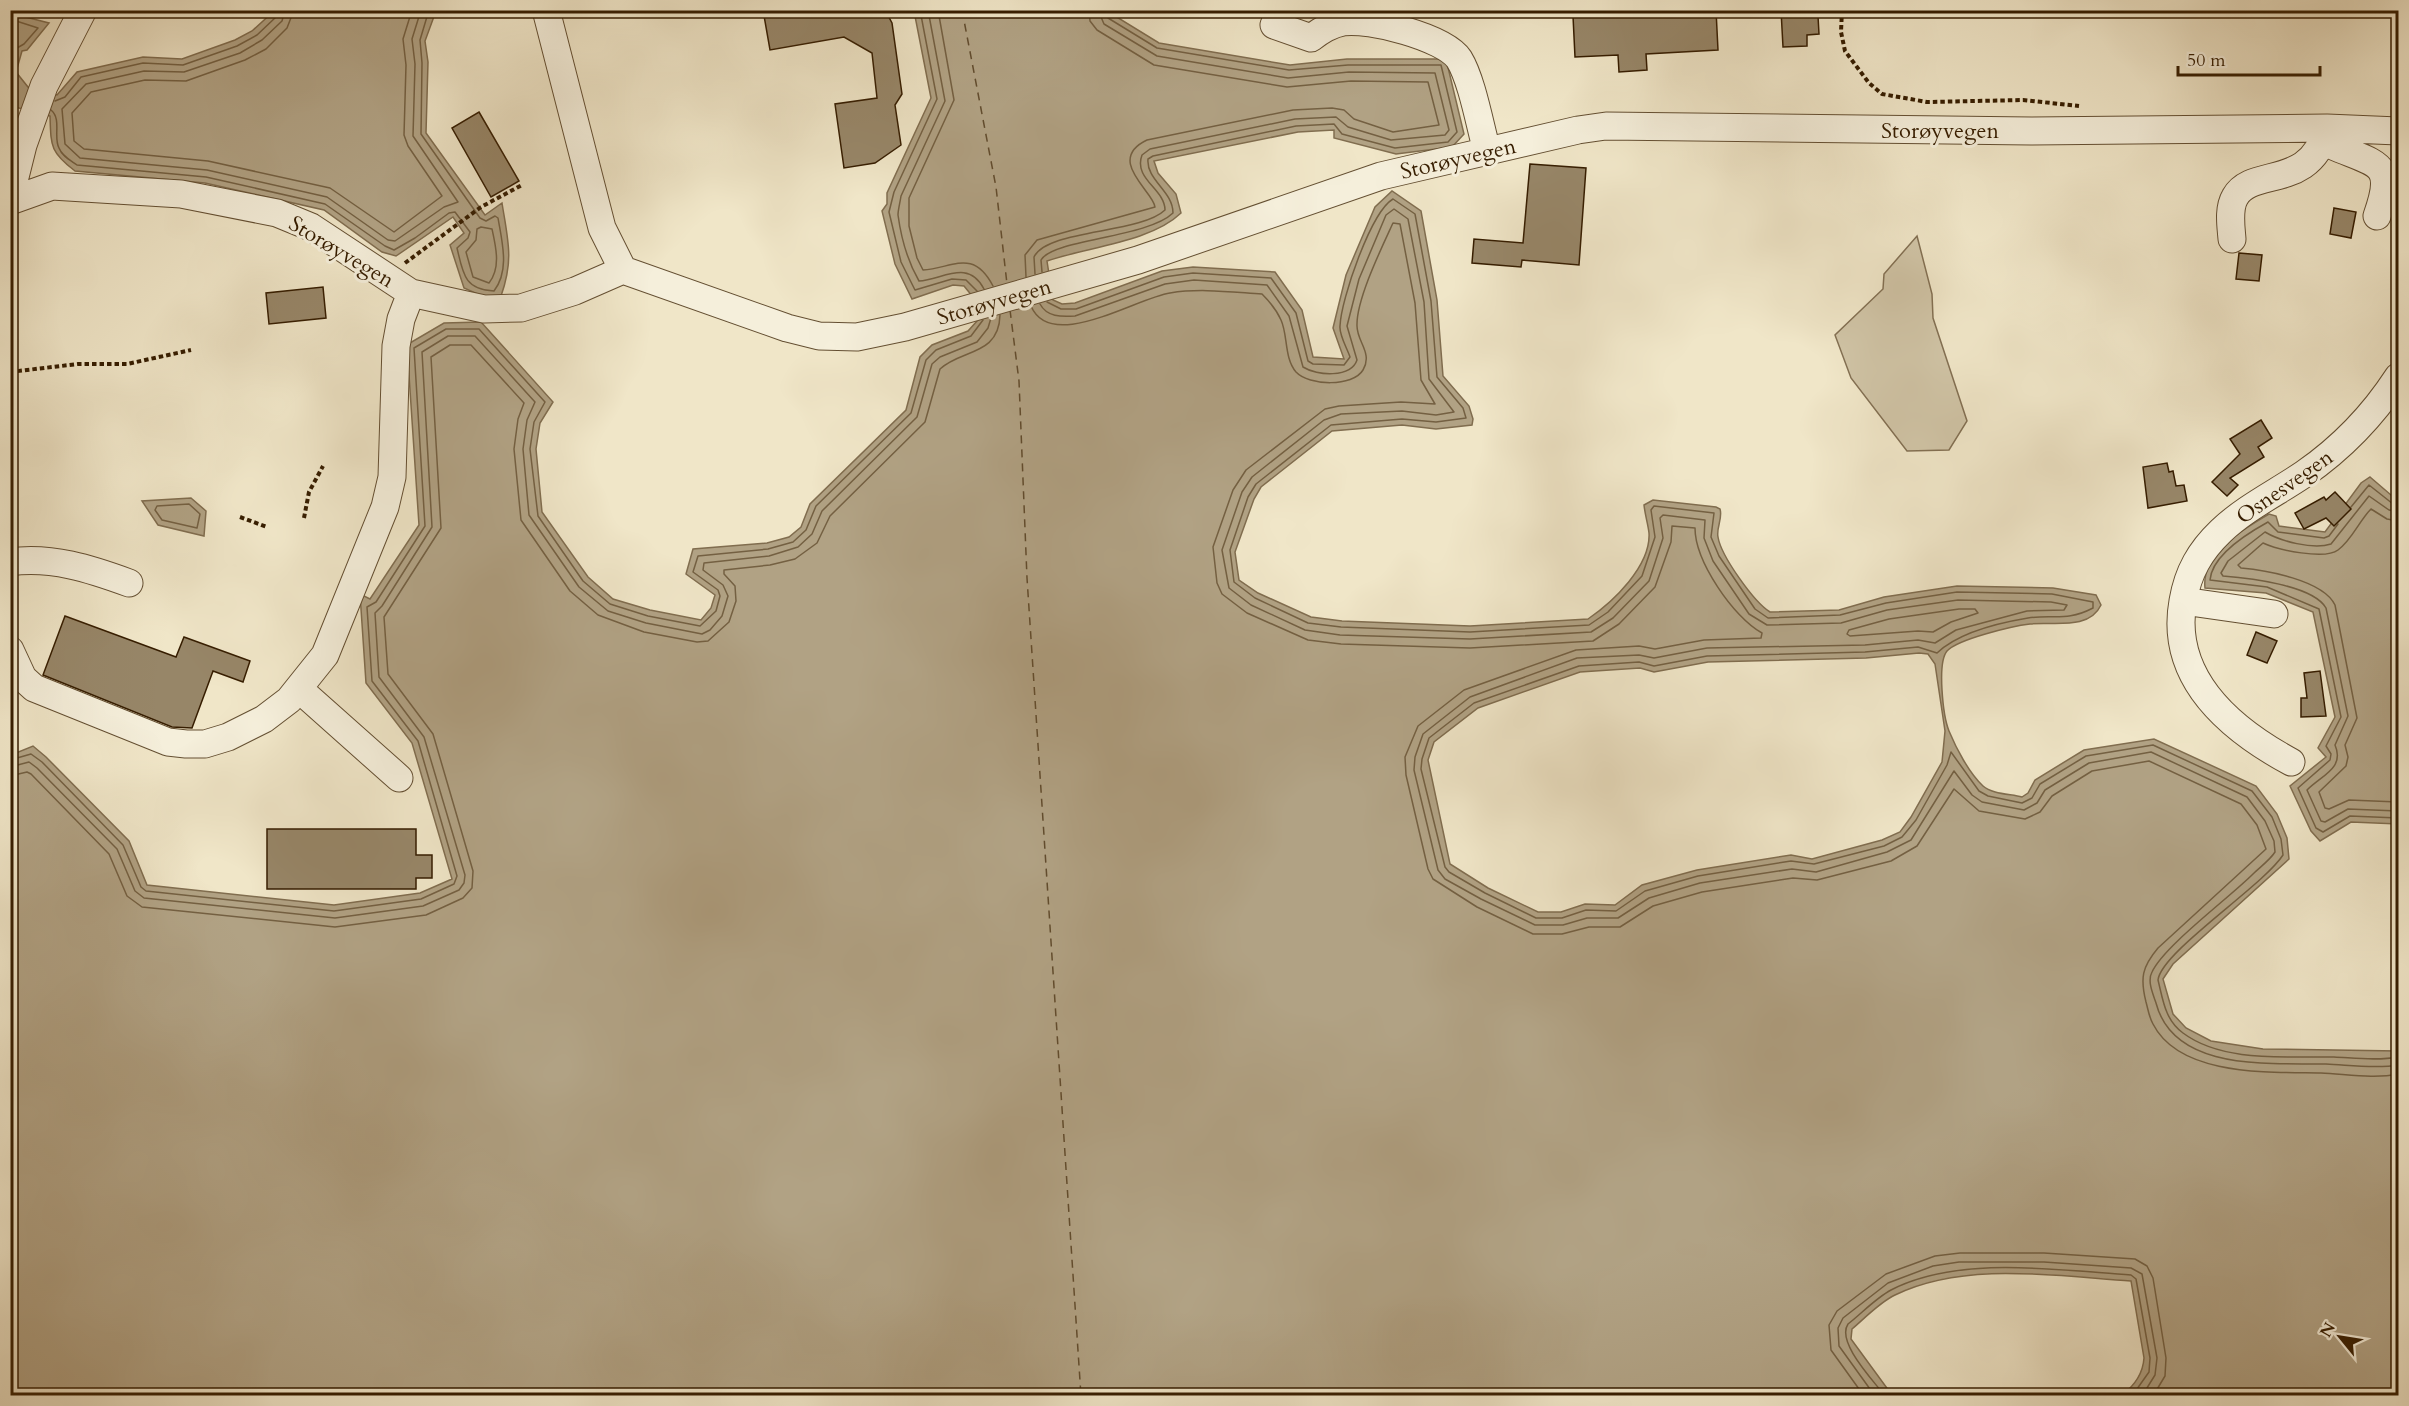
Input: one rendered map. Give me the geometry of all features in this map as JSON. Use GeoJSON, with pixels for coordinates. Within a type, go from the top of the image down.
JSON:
{"type":"FeatureCollection","features":[{"type":"Feature","properties":{"kind":"street","name":"Storøyvegen"},"geometry":{"type":"LineString","coordinates":[[83,10],[44,86],[12,188],[52,186],[181,194],[277,213],[311,228],[411,293],[484,309],[521,308],[575,291],[623,270],[787,328],[819,336],[857,338],[904,327],[1197,240],[1381,176],[1578,130],[1606,126],[2019,130],[2326,128],[2398,131]]}},
{"type":"Feature","properties":{"kind":"street"},"geometry":{"type":"LineString","coordinates":[[546,10],[602,228],[623,270]]}},
{"type":"Feature","properties":{"kind":"street"},"geometry":{"type":"LineString","coordinates":[[1274,25],[1311,38],[1324,29],[1344,22],[1375,23],[1438,41],[1455,53],[1463,68],[1487,152]]}},
{"type":"Feature","properties":{"kind":"street"},"geometry":{"type":"LineString","coordinates":[[2326,128],[2333,146],[2378,165],[2385,176],[2385,192],[2377,216]]}},
{"type":"Feature","properties":{"kind":"street"},"geometry":{"type":"LineString","coordinates":[[2232,239],[2231,210],[2235,196],[2248,186],[2304,166],[2322,145],[2326,128]]}},
{"type":"Feature","properties":{"kind":"street"},"geometry":{"type":"LineString","coordinates":[[10,650],[22,678],[34,688],[168,742],[205,744],[255,724],[289,700],[325,655],[384,507],[393,477],[396,346],[401,319],[411,293]]}},
{"type":"Feature","properties":{"kind":"street","name":"Osnesvegen"},"geometry":{"type":"LineString","coordinates":[[2291,762],[2239,728],[2199,687],[2186,662],[2182,646],[2180,615],[2187,577],[2195,562],[2222,530],[2339,448],[2377,408],[2398,377]]}},
{"type":"Feature","properties":{"kind":"street"},"geometry":{"type":"LineString","coordinates":[[10,562],[25,560],[81,567],[129,583]]}},
{"type":"Feature","properties":{"kind":"street"},"geometry":{"type":"LineString","coordinates":[[2183,601],[2274,614]]}},
{"type":"Feature","properties":{"kind":"street"},"geometry":{"type":"LineString","coordinates":[[299,689],[399,778]]}},
{"type":"Feature","properties":{"kind":"path"},"geometry":{"type":"LineString","coordinates":[[1842,10],[1841,32],[1845,51],[1869,83],[1882,94],[1926,102],[2023,100],[2082,107]]}},
{"type":"Feature","properties":{"kind":"path"},"geometry":{"type":"LineString","coordinates":[[388,280],[406,262],[481,207],[522,185]]}},
{"type":"Feature","properties":{"kind":"path"},"geometry":{"type":"LineString","coordinates":[[10,372],[78,364],[127,364],[191,350]]}},
{"type":"Feature","properties":{"kind":"path"},"geometry":{"type":"LineString","coordinates":[[304,518],[309,492],[323,466]]}},
{"type":"Feature","properties":{"kind":"path"},"geometry":{"type":"LineString","coordinates":[[240,517],[267,527]]}},
{"type":"Feature","properties":{"kind":"shaded area"},"geometry":{"type":"Polygon","coordinates":[[[1917,236],[1932,294],[1933,318],[1967,421],[1949,450],[1907,451],[1851,378],[1835,335],[1883,289],[1884,274],[1917,236]]]}},
{"type":"Feature","properties":{"kind":"water"},"geometry":{"type":"Polygon","coordinates":[[[274,11],[436,11],[425,41],[428,62],[426,133],[485,215],[502,203],[509,260],[501,296],[482,296],[464,288],[450,245],[464,233],[453,217],[396,256],[382,252],[324,210],[205,183],[75,171],[56,153],[52,142],[50,116],[11,106],[10,13],[49,23],[27,50],[22,51],[16,72],[28,87],[57,95],[77,72],[143,57],[182,59],[235,40],[252,31],[274,11]]]}},
{"type":"Feature","properties":{"kind":"water"},"geometry":{"type":"Polygon","coordinates":[[[914,11],[1107,11],[1159,43],[1290,65],[1347,59],[1446,59],[1464,134],[1452,147],[1396,154],[1334,138],[1334,130],[1298,132],[1154,161],[1158,173],[1176,194],[1181,213],[1153,231],[1118,243],[1047,261],[1053,300],[1062,304],[1075,303],[1162,271],[1193,267],[1275,272],[1302,310],[1313,357],[1344,359],[1333,328],[1346,275],[1375,207],[1392,191],[1421,211],[1437,300],[1443,376],[1469,406],[1473,419],[1472,425],[1436,429],[1402,425],[1332,431],[1261,487],[1254,499],[1235,552],[1239,580],[1258,593],[1311,617],[1342,621],[1470,626],[1588,619],[1619,593],[1644,558],[1649,533],[1644,505],[1653,500],[1720,509],[1718,537],[1720,545],[1747,589],[1770,612],[1839,610],[1884,597],[1957,586],[2053,588],[2096,595],[2101,605],[2088,619],[2079,622],[2011,627],[1962,642],[1947,651],[1942,666],[1942,678],[1943,702],[1949,731],[1973,774],[1983,786],[1996,792],[2022,797],[2028,793],[2035,780],[2084,750],[2154,739],[2256,786],[2277,814],[2287,838],[2289,859],[2173,964],[2163,979],[2173,1014],[2186,1028],[2211,1041],[2263,1049],[2398,1051],[2398,1395],[2122,1395],[2137,1379],[2144,1358],[2131,1281],[2011,1273],[1980,1274],[1922,1284],[1889,1298],[1852,1329],[1851,1339],[1892,1395],[11,1396],[11,755],[33,746],[46,757],[129,841],[147,885],[334,905],[420,893],[452,879],[412,743],[366,683],[360,594],[370,599],[419,525],[407,345],[400,345],[410,343],[444,323],[481,322],[553,402],[540,423],[536,449],[542,512],[588,577],[613,599],[650,610],[701,620],[711,608],[715,595],[686,574],[693,549],[767,543],[789,537],[801,527],[810,504],[906,410],[920,357],[932,345],[968,331],[977,321],[973,297],[964,286],[953,285],[912,299],[895,264],[882,211],[887,204],[887,193],[931,98],[914,11]],[[1928,654],[1708,662],[1654,672],[1640,668],[1580,672],[1478,708],[1434,742],[1428,760],[1450,864],[1488,888],[1538,912],[1561,912],[1585,904],[1615,905],[1642,885],[1697,870],[1791,855],[1812,859],[1882,840],[1900,832],[1942,762],[1945,731],[1935,664],[1928,654]]]}},
{"type":"Feature","properties":{"kind":"water"},"geometry":{"type":"Polygon","coordinates":[[[2370,477],[2398,501],[2398,824],[2351,822],[2320,841],[2311,831],[2290,786],[2326,757],[2318,748],[2335,717],[2313,612],[2266,593],[2205,588],[2206,576],[2210,564],[2226,544],[2247,527],[2269,514],[2276,516],[2279,526],[2325,532],[2361,483],[2370,477]]]}},
{"type":"Feature","properties":{"kind":"water"},"geometry":{"type":"Polygon","coordinates":[[[191,498],[206,511],[204,536],[158,525],[142,501],[191,498]]]}},
{"type":"Feature","properties":{"kind":"building"},"geometry":{"type":"Polygon","coordinates":[[[763,10],[885,10],[892,23],[902,94],[895,105],[901,145],[875,163],[844,168],[835,104],[877,98],[872,53],[844,37],[770,50],[763,10]]]}},
{"type":"Feature","properties":{"kind":"building"},"geometry":{"type":"Polygon","coordinates":[[[1716,10],[1718,50],[1646,54],[1647,70],[1619,72],[1618,55],[1575,57],[1573,16],[1716,10]]]}},
{"type":"Feature","properties":{"kind":"building"},"geometry":{"type":"Polygon","coordinates":[[[1781,10],[1805,10],[1805,17],[1818,16],[1819,34],[1807,35],[1807,46],[1783,47],[1781,10]]]}},
{"type":"Feature","properties":{"kind":"building"},"geometry":{"type":"Polygon","coordinates":[[[479,112],[519,181],[491,197],[452,128],[479,112]]]}},
{"type":"Feature","properties":{"kind":"building"},"geometry":{"type":"Polygon","coordinates":[[[1530,164],[1586,168],[1579,265],[1522,260],[1521,267],[1472,263],[1474,239],[1523,243],[1530,164]]]}},
{"type":"Feature","properties":{"kind":"building"},"geometry":{"type":"Polygon","coordinates":[[[2334,208],[2356,212],[2351,238],[2330,234],[2334,208]]]}},
{"type":"Feature","properties":{"kind":"building"},"geometry":{"type":"Polygon","coordinates":[[[2239,253],[2262,255],[2259,281],[2236,279],[2239,253]]]}},
{"type":"Feature","properties":{"kind":"building"},"geometry":{"type":"Polygon","coordinates":[[[323,287],[326,318],[269,324],[266,293],[323,287]]]}},
{"type":"Feature","properties":{"kind":"building"},"geometry":{"type":"Polygon","coordinates":[[[2261,420],[2272,438],[2258,447],[2264,457],[2230,478],[2238,485],[2227,496],[2212,482],[2240,454],[2230,439],[2261,420]]]}},
{"type":"Feature","properties":{"kind":"building"},"geometry":{"type":"Polygon","coordinates":[[[2167,463],[2169,472],[2173,471],[2176,486],[2184,485],[2187,501],[2148,508],[2143,467],[2167,463]]]}},
{"type":"Feature","properties":{"kind":"building"},"geometry":{"type":"Polygon","coordinates":[[[2335,492],[2351,509],[2334,526],[2326,518],[2304,529],[2295,513],[2324,497],[2326,500],[2335,492]]]}},
{"type":"Feature","properties":{"kind":"building"},"geometry":{"type":"Polygon","coordinates":[[[65,616],[176,657],[184,637],[250,661],[243,682],[213,671],[192,728],[172,727],[43,675],[65,616]]]}},
{"type":"Feature","properties":{"kind":"building"},"geometry":{"type":"Polygon","coordinates":[[[2256,632],[2277,641],[2267,663],[2247,655],[2256,632]]]}},
{"type":"Feature","properties":{"kind":"building"},"geometry":{"type":"Polygon","coordinates":[[[2320,671],[2326,716],[2301,717],[2301,698],[2307,698],[2304,673],[2320,671]]]}},
{"type":"Feature","properties":{"kind":"building"},"geometry":{"type":"Polygon","coordinates":[[[267,829],[416,829],[416,855],[432,855],[432,878],[416,878],[416,889],[267,889],[267,829]]]}},
{"type":"Feature","properties":{"kind":"ferry route"},"geometry":{"type":"LineString","coordinates":[[962,10],[996,187],[1007,284]]}},
{"type":"Feature","properties":{"kind":"ferry route"},"geometry":{"type":"LineString","coordinates":[[1010,310],[1019,381],[1027,578],[1081,1396]]}}]}
